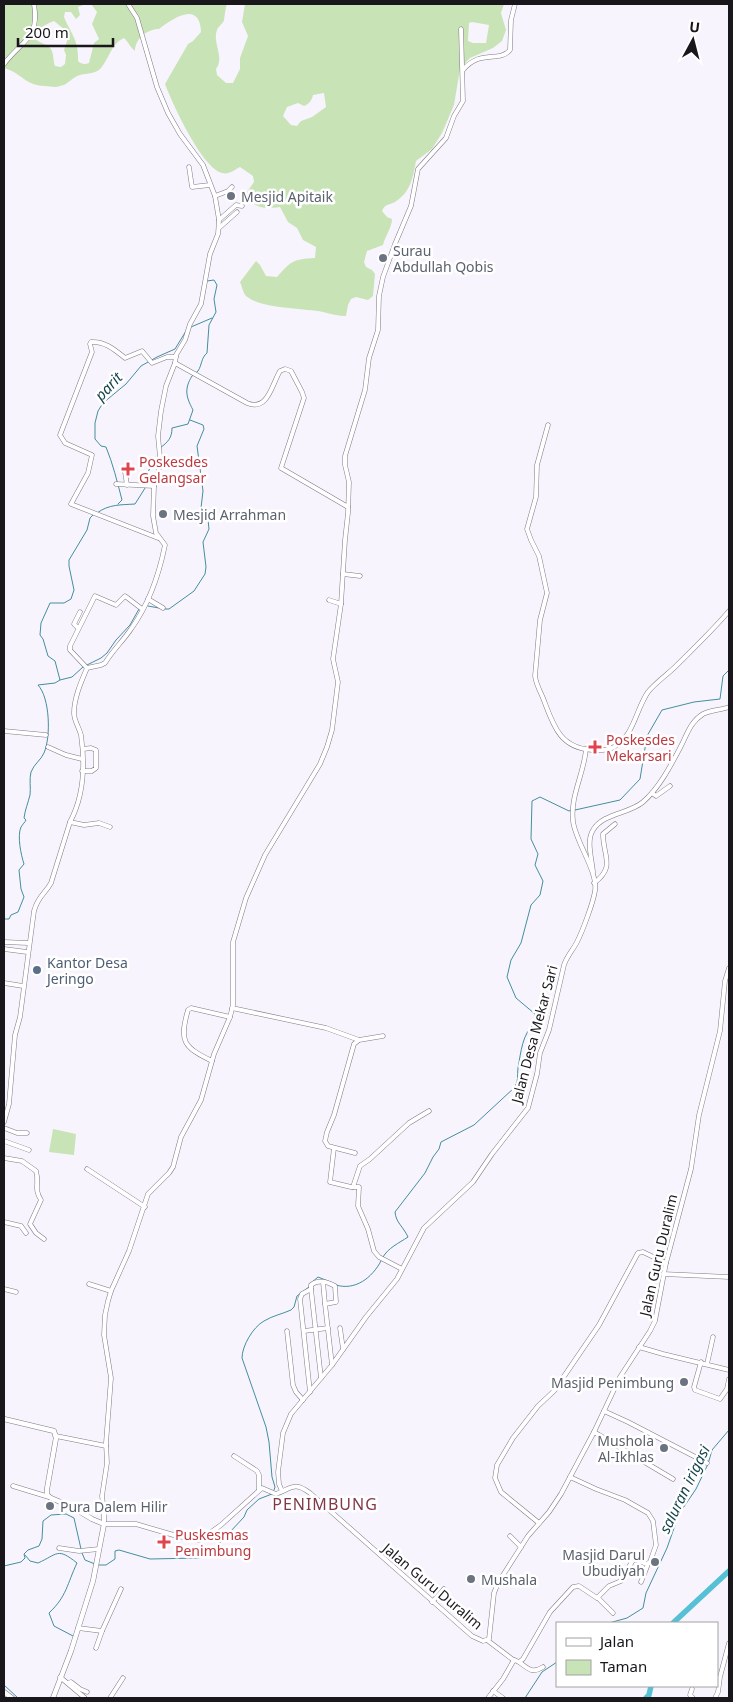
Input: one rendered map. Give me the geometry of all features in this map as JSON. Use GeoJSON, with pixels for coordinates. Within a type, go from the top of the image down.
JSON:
{"type":"FeatureCollection","features":[{"type":"Feature","properties":{"kind":"street"},"geometry":{"type":"LineString","coordinates":[[4,64],[33,32],[35,20],[34,4]]}},
{"type":"Feature","properties":{"kind":"street"},"geometry":{"type":"LineString","coordinates":[[128,4],[137,18],[157,86],[164,102],[180,134],[202,165],[215,196],[219,224],[217,240],[210,254],[201,304],[176,357],[162,403],[158,436],[160,457],[158,476],[152,485],[153,522],[158,538]]}},
{"type":"Feature","properties":{"kind":"street"},"geometry":{"type":"LineString","coordinates":[[463,70],[474,60],[503,55],[510,50],[511,20],[515,4]]}},
{"type":"Feature","properties":{"kind":"street"},"geometry":{"type":"LineString","coordinates":[[53,1698],[68,1660],[96,1570],[103,1526],[104,1510],[102,1500],[111,1378],[104,1323],[111,1291],[127,1256],[148,1194],[173,1167],[181,1136],[200,1100],[219,1040],[230,1018],[232,1008],[233,946],[246,898],[265,855],[320,764],[331,736],[338,682],[333,657],[341,604],[348,507],[349,486],[345,456],[366,390],[368,363],[378,330],[379,296],[383,277],[394,244],[411,206],[419,167],[446,138],[454,116],[462,104],[464,96],[461,29]]}},
{"type":"Feature","properties":{"kind":"street"},"geometry":{"type":"LineString","coordinates":[[189,167],[192,187],[210,185]]}},
{"type":"Feature","properties":{"kind":"street"},"geometry":{"type":"LineString","coordinates":[[215,196],[232,187]]}},
{"type":"Feature","properties":{"kind":"street"},"geometry":{"type":"LineString","coordinates":[[219,224],[236,205],[242,206]]}},
{"type":"Feature","properties":{"kind":"street"},"geometry":{"type":"LineString","coordinates":[[219,224],[237,212]]}},
{"type":"Feature","properties":{"kind":"street"},"geometry":{"type":"LineString","coordinates":[[84,665],[105,662],[131,630],[157,577],[165,546],[163,541],[158,538],[71,504],[88,473],[92,455],[65,442],[60,435],[92,352],[91,342],[108,346],[125,358],[142,351],[149,361],[154,363],[167,357],[176,357]]}},
{"type":"Feature","properties":{"kind":"street"},"geometry":{"type":"LineString","coordinates":[[175,364],[254,405],[261,404],[266,400],[280,371],[285,369],[291,371],[304,398],[281,468],[348,507]]}},
{"type":"Feature","properties":{"kind":"street"},"geometry":{"type":"LineString","coordinates":[[548,425],[537,464],[536,497],[527,529],[530,540],[540,556],[547,593],[540,620],[536,680],[557,730],[572,746],[604,750],[612,748],[619,743],[632,726],[648,692],[698,645],[729,611]]}},
{"type":"Feature","properties":{"kind":"street"},"geometry":{"type":"LineString","coordinates":[[125,472],[127,485]]}},
{"type":"Feature","properties":{"kind":"street"},"geometry":{"type":"LineString","coordinates":[[116,484],[152,485]]}},
{"type":"Feature","properties":{"kind":"street"},"geometry":{"type":"LineString","coordinates":[[343,574],[360,576]]}},
{"type":"Feature","properties":{"kind":"street"},"geometry":{"type":"LineString","coordinates":[[84,665],[70,648],[95,596],[116,605],[126,596],[141,608]]}},
{"type":"Feature","properties":{"kind":"street"},"geometry":{"type":"LineString","coordinates":[[329,600],[341,604]]}},
{"type":"Feature","properties":{"kind":"street"},"geometry":{"type":"LineString","coordinates":[[146,601],[163,608]]}},
{"type":"Feature","properties":{"kind":"street"},"geometry":{"type":"LineString","coordinates":[[78,628],[74,624],[80,612]]}},
{"type":"Feature","properties":{"kind":"street"},"geometry":{"type":"LineString","coordinates":[[4,1122],[8,1104],[15,1035],[20,1012],[28,943],[35,906],[40,895],[52,883],[80,794],[82,749],[80,732],[74,717],[74,711],[84,665]]}},
{"type":"Feature","properties":{"kind":"street"},"geometry":{"type":"LineString","coordinates":[[593,876],[590,843],[592,831],[596,826],[606,819],[639,805],[652,793],[668,770],[688,730],[696,720],[706,713],[729,707]]}},
{"type":"Feature","properties":{"kind":"street"},"geometry":{"type":"LineString","coordinates":[[4,730],[46,734]]}},
{"type":"Feature","properties":{"kind":"street"},"geometry":{"type":"LineString","coordinates":[[48,747],[66,755],[82,759]]}},
{"type":"Feature","properties":{"kind":"street"},"geometry":{"type":"LineString","coordinates":[[82,749],[91,748],[96,750],[96,768],[94,770],[82,771]]}},
{"type":"Feature","properties":{"kind":"street","name":"Jalan Desa Mekar Sari"},"geometry":{"type":"LineString","coordinates":[[282,1491],[278,1480],[283,1433],[288,1419],[332,1365],[366,1317],[397,1279],[424,1228],[473,1182],[528,1108],[537,1074],[540,1053],[549,1030],[564,965],[578,939],[595,891],[593,876],[575,830],[572,815],[575,792],[585,762],[586,749]]}},
{"type":"Feature","properties":{"kind":"street"},"geometry":{"type":"LineString","coordinates":[[652,793],[656,796],[670,786]]}},
{"type":"Feature","properties":{"kind":"street"},"geometry":{"type":"LineString","coordinates":[[70,822],[84,825],[99,823],[110,828]]}},
{"type":"Feature","properties":{"kind":"street"},"geometry":{"type":"LineString","coordinates":[[594,883],[604,876],[606,868],[604,833],[615,824]]}},
{"type":"Feature","properties":{"kind":"street"},"geometry":{"type":"LineString","coordinates":[[4,942],[28,943]]}},
{"type":"Feature","properties":{"kind":"street"},"geometry":{"type":"LineString","coordinates":[[4,949],[27,952]]}},
{"type":"Feature","properties":{"kind":"street","name":"Jalan Guru Duralim"},"geometry":{"type":"LineString","coordinates":[[259,1490],[263,1488],[278,1493],[286,1488],[295,1486],[304,1489],[472,1636],[479,1640],[486,1640],[490,1637],[496,1587],[528,1536],[552,1508],[594,1432],[620,1377],[655,1321],[663,1274],[691,1169],[698,1122],[720,1031],[729,968]]}},
{"type":"Feature","properties":{"kind":"street"},"geometry":{"type":"LineString","coordinates":[[4,983],[22,986]]}},
{"type":"Feature","properties":{"kind":"street"},"geometry":{"type":"LineString","coordinates":[[212,1061],[194,1053],[186,1043],[184,1034],[188,1010],[191,1008],[230,1018]]}},
{"type":"Feature","properties":{"kind":"street"},"geometry":{"type":"LineString","coordinates":[[232,1008],[326,1028],[359,1040],[384,1036]]}},
{"type":"Feature","properties":{"kind":"street"},"geometry":{"type":"LineString","coordinates":[[354,1153],[328,1146],[326,1143],[327,1132],[334,1115],[352,1046],[359,1040]]}},
{"type":"Feature","properties":{"kind":"street"},"geometry":{"type":"LineString","coordinates":[[353,1187],[360,1166],[409,1122],[429,1110]]}},
{"type":"Feature","properties":{"kind":"street"},"geometry":{"type":"LineString","coordinates":[[4,1128],[17,1133],[27,1134]]}},
{"type":"Feature","properties":{"kind":"street"},"geometry":{"type":"LineString","coordinates":[[4,1141],[29,1150]]}},
{"type":"Feature","properties":{"kind":"street"},"geometry":{"type":"LineString","coordinates":[[334,1148],[330,1182],[360,1188],[358,1206],[368,1228],[374,1251],[378,1257],[402,1269]]}},
{"type":"Feature","properties":{"kind":"street"},"geometry":{"type":"LineString","coordinates":[[4,1158],[22,1161],[36,1171],[36,1192],[41,1200],[30,1224],[37,1234],[44,1239]]}},
{"type":"Feature","properties":{"kind":"street"},"geometry":{"type":"LineString","coordinates":[[87,1169],[145,1207]]}},
{"type":"Feature","properties":{"kind":"street"},"geometry":{"type":"LineString","coordinates":[[4,1222],[21,1226],[26,1234]]}},
{"type":"Feature","properties":{"kind":"street"},"geometry":{"type":"LineString","coordinates":[[539,1523],[499,1489],[495,1475],[501,1457],[512,1438],[538,1406],[554,1391],[599,1325],[638,1253],[642,1251],[666,1263]]}},
{"type":"Feature","properties":{"kind":"street"},"geometry":{"type":"LineString","coordinates":[[663,1274],[729,1277]]}},
{"type":"Feature","properties":{"kind":"street"},"geometry":{"type":"LineString","coordinates":[[321,1378],[311,1289],[314,1282],[323,1282],[335,1286],[337,1300],[325,1304]]}},
{"type":"Feature","properties":{"kind":"street"},"geometry":{"type":"LineString","coordinates":[[323,1282],[332,1365]]}},
{"type":"Feature","properties":{"kind":"street"},"geometry":{"type":"LineString","coordinates":[[89,1284],[111,1291]]}},
{"type":"Feature","properties":{"kind":"street"},"geometry":{"type":"LineString","coordinates":[[4,1289],[16,1292]]}},
{"type":"Feature","properties":{"kind":"street"},"geometry":{"type":"LineString","coordinates":[[310,1392],[301,1296],[311,1289]]}},
{"type":"Feature","properties":{"kind":"street"},"geometry":{"type":"LineString","coordinates":[[304,1331],[328,1328]]}},
{"type":"Feature","properties":{"kind":"street"},"geometry":{"type":"LineString","coordinates":[[340,1328],[343,1349]]}},
{"type":"Feature","properties":{"kind":"street"},"geometry":{"type":"LineString","coordinates":[[287,1331],[293,1384],[296,1392],[303,1400]]}},
{"type":"Feature","properties":{"kind":"street"},"geometry":{"type":"LineString","coordinates":[[707,1364],[713,1337]]}},
{"type":"Feature","properties":{"kind":"street"},"geometry":{"type":"LineString","coordinates":[[639,1346],[663,1354],[729,1370]]}},
{"type":"Feature","properties":{"kind":"street"},"geometry":{"type":"LineString","coordinates":[[701,1362],[694,1387],[696,1390],[720,1399],[727,1389],[729,1379]]}},
{"type":"Feature","properties":{"kind":"street"},"geometry":{"type":"LineString","coordinates":[[604,1411],[707,1463]]}},
{"type":"Feature","properties":{"kind":"street"},"geometry":{"type":"LineString","coordinates":[[4,1419],[54,1431],[56,1436],[46,1491],[49,1497]]}},
{"type":"Feature","properties":{"kind":"street"},"geometry":{"type":"LineString","coordinates":[[594,1432],[673,1479]]}},
{"type":"Feature","properties":{"kind":"street"},"geometry":{"type":"LineString","coordinates":[[56,1436],[106,1446]]}},
{"type":"Feature","properties":{"kind":"street"},"geometry":{"type":"LineString","coordinates":[[13,1486],[49,1497],[72,1507],[103,1526],[136,1524],[176,1536],[200,1540],[221,1525],[259,1490],[259,1475],[257,1471],[234,1456]]}},
{"type":"Feature","properties":{"kind":"street"},"geometry":{"type":"LineString","coordinates":[[570,1477],[596,1490],[625,1500],[648,1513],[653,1522],[656,1545],[641,1582]]}},
{"type":"Feature","properties":{"kind":"street"},"geometry":{"type":"LineString","coordinates":[[510,1536],[521,1547]]}},
{"type":"Feature","properties":{"kind":"street"},"geometry":{"type":"LineString","coordinates":[[59,1548],[98,1549]]}},
{"type":"Feature","properties":{"kind":"street"},"geometry":{"type":"LineString","coordinates":[[598,1598],[611,1585],[621,1581],[634,1560],[648,1564]]}},
{"type":"Feature","properties":{"kind":"street"},"geometry":{"type":"LineString","coordinates":[[519,1662],[523,1659],[550,1612],[573,1587],[579,1586],[598,1598],[613,1613]]}},
{"type":"Feature","properties":{"kind":"street"},"geometry":{"type":"LineString","coordinates":[[96,1648],[121,1589]]}},
{"type":"Feature","properties":{"kind":"street"},"geometry":{"type":"LineString","coordinates":[[432,1602],[444,1590]]}},
{"type":"Feature","properties":{"kind":"street"},"geometry":{"type":"LineString","coordinates":[[78,1628],[102,1632]]}},
{"type":"Feature","properties":{"kind":"street"},"geometry":{"type":"LineString","coordinates":[[486,1640],[533,1671],[544,1667]]}},
{"type":"Feature","properties":{"kind":"street"},"geometry":{"type":"LineString","coordinates":[[715,1698],[729,1643]]}},
{"type":"Feature","properties":{"kind":"street"},"geometry":{"type":"LineString","coordinates":[[488,1698],[514,1660]]}},
{"type":"Feature","properties":{"kind":"street"},"geometry":{"type":"LineString","coordinates":[[60,1677],[85,1698]]}},
{"type":"Feature","properties":{"kind":"street"},"geometry":{"type":"LineString","coordinates":[[110,1698],[124,1678]]}},
{"type":"Feature","properties":{"kind":"street"},"geometry":{"type":"LineString","coordinates":[[68,1683],[71,1682],[87,1692]]}},
{"type":"Feature","properties":{"kind":"street"},"geometry":{"type":"LineString","coordinates":[[692,1689],[690,1695],[693,1698]]}},
{"type":"Feature","properties":{"kind":"street"},"geometry":{"type":"LineString","coordinates":[[494,1691],[503,1698]]}},
{"type":"Feature","properties":{"kind":"street"},"geometry":{"type":"LineString","coordinates":[[4,1692],[12,1698]]}},
{"type":"Feature","properties":{"kind":"green space"},"geometry":{"type":"Polygon","coordinates":[[[4,4],[86,4],[78,7],[80,15],[76,19],[71,12],[65,12],[64,17],[76,42],[78,61],[85,64],[89,63],[94,43],[99,39],[92,24],[97,12],[91,4],[227,4],[223,23],[216,35],[219,60],[216,69],[217,75],[226,83],[233,83],[240,69],[240,58],[248,36],[242,22],[245,4],[504,4],[501,13],[506,30],[502,41],[493,48],[470,58],[460,69],[454,105],[442,133],[432,149],[416,161],[412,178],[405,194],[383,209],[382,211],[387,217],[392,219],[391,226],[383,245],[367,251],[364,262],[366,267],[375,274],[373,296],[368,300],[356,297],[351,299],[346,316],[272,306],[253,300],[244,293],[240,282],[256,261],[266,276],[277,277],[293,262],[315,258],[316,247],[303,240],[297,228],[288,222],[280,207],[260,207],[249,200],[245,195],[254,182],[253,176],[240,167],[227,173],[214,169],[197,148],[181,119],[165,84],[188,44],[201,32],[196,16],[185,14],[171,20],[159,29],[146,33],[137,42],[135,51],[124,38],[113,47],[99,70],[77,76],[58,87],[32,83],[4,68],[4,4]],[[54,21],[35,30],[33,37],[51,49],[55,66],[61,67],[65,64],[66,55],[64,50],[68,38],[65,30],[54,21]],[[469,23],[468,41],[486,43],[489,25],[469,23]],[[324,93],[313,95],[310,102],[304,106],[298,103],[287,107],[283,116],[291,125],[297,126],[301,121],[312,117],[326,107],[324,93]]]}},
{"type":"Feature","properties":{"kind":"green space"},"geometry":{"type":"Polygon","coordinates":[[[53,1129],[76,1134],[74,1155],[49,1152],[53,1129]]]}},
{"type":"Feature","properties":{"kind":"waterway"},"geometry":{"type":"LineString","coordinates":[[160,448],[169,440],[172,428],[188,424],[193,410],[187,397],[187,389],[192,376],[198,371],[207,353],[209,325],[216,312],[214,299],[217,285],[214,280],[207,281]]}},
{"type":"Feature","properties":{"kind":"waterway","name":"parit"},"geometry":{"type":"LineString","coordinates":[[191,327],[212,318]]}},
{"type":"Feature","properties":{"kind":"waterway","name":"parit"},"geometry":{"type":"LineString","coordinates":[[118,504],[122,500],[106,447],[101,446],[95,439],[95,423],[98,411],[103,403],[126,384],[141,366],[175,349],[186,331]]}},
{"type":"Feature","properties":{"kind":"waterway"},"geometry":{"type":"LineString","coordinates":[[165,609],[169,609],[194,591],[205,574],[206,567],[203,542],[209,529],[208,520],[201,508],[203,491],[197,446],[204,429],[203,425],[190,420]]}},
{"type":"Feature","properties":{"kind":"waterway"},"geometry":{"type":"LineString","coordinates":[[97,513],[111,506],[135,504],[147,485],[150,468],[155,466],[158,459]]}},
{"type":"Feature","properties":{"kind":"waterway"},"geometry":{"type":"LineString","coordinates":[[4,919],[9,919],[11,915],[18,912],[24,897],[19,870],[24,864],[19,835],[21,827],[26,820],[24,818],[30,795],[31,772],[44,753],[48,737],[47,708],[42,691],[38,685],[55,683],[60,680],[55,661],[48,656],[40,635],[41,623],[50,603],[64,603],[71,599],[74,590],[69,560],[87,530],[90,518],[93,515]]}},
{"type":"Feature","properties":{"kind":"waterway"},"geometry":{"type":"LineString","coordinates":[[148,606],[159,608]]}},
{"type":"Feature","properties":{"kind":"waterway"},"geometry":{"type":"LineString","coordinates":[[87,665],[107,653],[130,625],[139,609]]}},
{"type":"Feature","properties":{"kind":"waterway"},"geometry":{"type":"LineString","coordinates":[[60,680],[72,677],[83,667]]}},
{"type":"Feature","properties":{"kind":"waterway","name":"saluran irigasi"},"geometry":{"type":"LineString","coordinates":[[575,810],[620,800],[640,779],[647,736],[662,710],[694,702],[720,699],[723,676],[729,670]]}},
{"type":"Feature","properties":{"kind":"waterway","name":"saluran irigasi"},"geometry":{"type":"LineString","coordinates":[[383,1257],[391,1248],[408,1237],[395,1212],[425,1173],[441,1142],[474,1125],[517,1083],[523,1044],[527,1032],[535,1023],[535,1014],[516,998],[507,977],[511,960],[521,943],[531,905],[540,895],[543,881],[535,865],[538,854],[531,839],[532,801],[540,797],[569,811],[571,810]]}},
{"type":"Feature","properties":{"kind":"waterway","name":"saluran irigasi"},"geometry":{"type":"LineString","coordinates":[[336,1285],[350,1286],[362,1282],[373,1273],[381,1261]]}},
{"type":"Feature","properties":{"kind":"waterway","name":"saluran irigasi"},"geometry":{"type":"LineString","coordinates":[[311,1283],[318,1277],[328,1281]]}},
{"type":"Feature","properties":{"kind":"waterway","name":"saluran irigasi"},"geometry":{"type":"LineString","coordinates":[[274,1490],[266,1427],[242,1358],[242,1353],[252,1332],[260,1324],[267,1319],[291,1310],[294,1307],[297,1296],[309,1287]]}},
{"type":"Feature","properties":{"kind":"waterway","name":"saluran irigasi"},"geometry":{"type":"LineString","coordinates":[[613,1622],[627,1618],[643,1608],[646,1593],[667,1548],[679,1514],[696,1489],[708,1464],[712,1450],[729,1430]]}},
{"type":"Feature","properties":{"kind":"waterway","name":"saluran irigasi"},"geometry":{"type":"LineString","coordinates":[[99,1565],[106,1565],[115,1559],[115,1551],[119,1550],[150,1559],[199,1558],[215,1548],[244,1517],[247,1510],[259,1499],[272,1494]]}},
{"type":"Feature","properties":{"kind":"waterway","name":"saluran irigasi"},"geometry":{"type":"LineString","coordinates":[[4,1566],[21,1562],[28,1550],[39,1546],[42,1539],[43,1521],[51,1515],[66,1514],[74,1518],[81,1549]]}},
{"type":"Feature","properties":{"kind":"waterway","name":"saluran irigasi"},"geometry":{"type":"LineString","coordinates":[[82,1553],[85,1560],[95,1564]]}},
{"type":"Feature","properties":{"kind":"waterway","name":"saluran irigasi"},"geometry":{"type":"LineString","coordinates":[[25,1555],[30,1561],[38,1563],[54,1555],[61,1554],[77,1563],[60,1601],[49,1613],[54,1626],[73,1636]]}},
{"type":"Feature","properties":{"kind":"waterway"},"geometry":{"type":"LineString","coordinates":[[674,1622],[729,1571]]}},
{"type":"Feature","properties":{"kind":"waterway","name":"saluran irigasi"},"geometry":{"type":"LineString","coordinates":[[525,1698],[542,1672],[556,1663]]}},
{"type":"Feature","properties":{"kind":"waterway","name":"saluran irigasi"},"geometry":{"type":"LineString","coordinates":[[4,1685],[18,1698]]}},
{"type":"Feature","properties":{"kind":"waterway"},"geometry":{"type":"LineString","coordinates":[[646,1698],[649,1695],[651,1687]]}},
{"type":"Feature","properties":{"kind":"place","name":"Mesjid Apitaik"},"geometry":{"type":"Point","coordinates":[231,196]}},
{"type":"Feature","properties":{"kind":"place","name":"Surau Abdullah Qobis"},"geometry":{"type":"Point","coordinates":[383,258]}},
{"type":"Feature","properties":{"kind":"place","name":"Poskesdes Gelangsar"},"geometry":{"type":"Point","coordinates":[128,469]}},
{"type":"Feature","properties":{"kind":"place","name":"Mesjid Arrahman"},"geometry":{"type":"Point","coordinates":[163,514]}},
{"type":"Feature","properties":{"kind":"place","name":"Poskesdes Mekarsari"},"geometry":{"type":"Point","coordinates":[595,747]}},
{"type":"Feature","properties":{"kind":"place","name":"Kantor Desa Jeringo"},"geometry":{"type":"Point","coordinates":[37,970]}},
{"type":"Feature","properties":{"kind":"place","name":"Masjid Penimbung"},"geometry":{"type":"Point","coordinates":[684,1382]}},
{"type":"Feature","properties":{"kind":"place","name":"Mushola Al-Ikhlas"},"geometry":{"type":"Point","coordinates":[664,1448]}},
{"type":"Feature","properties":{"kind":"place","name":"Pura Dalem Hilir"},"geometry":{"type":"Point","coordinates":[50,1506]}},
{"type":"Feature","properties":{"kind":"place","name":"Puskesmas Penimbung"},"geometry":{"type":"Point","coordinates":[164,1542]}},
{"type":"Feature","properties":{"kind":"place","name":"Masjid Darul Ubudiyah"},"geometry":{"type":"Point","coordinates":[655,1562]}},
{"type":"Feature","properties":{"kind":"place","name":"Mushala"},"geometry":{"type":"Point","coordinates":[471,1579]}},
{"type":"Feature","properties":{"kind":"district","name":"PENIMBUNG"},"geometry":{"type":"Point","coordinates":[325,1504]}}]}
